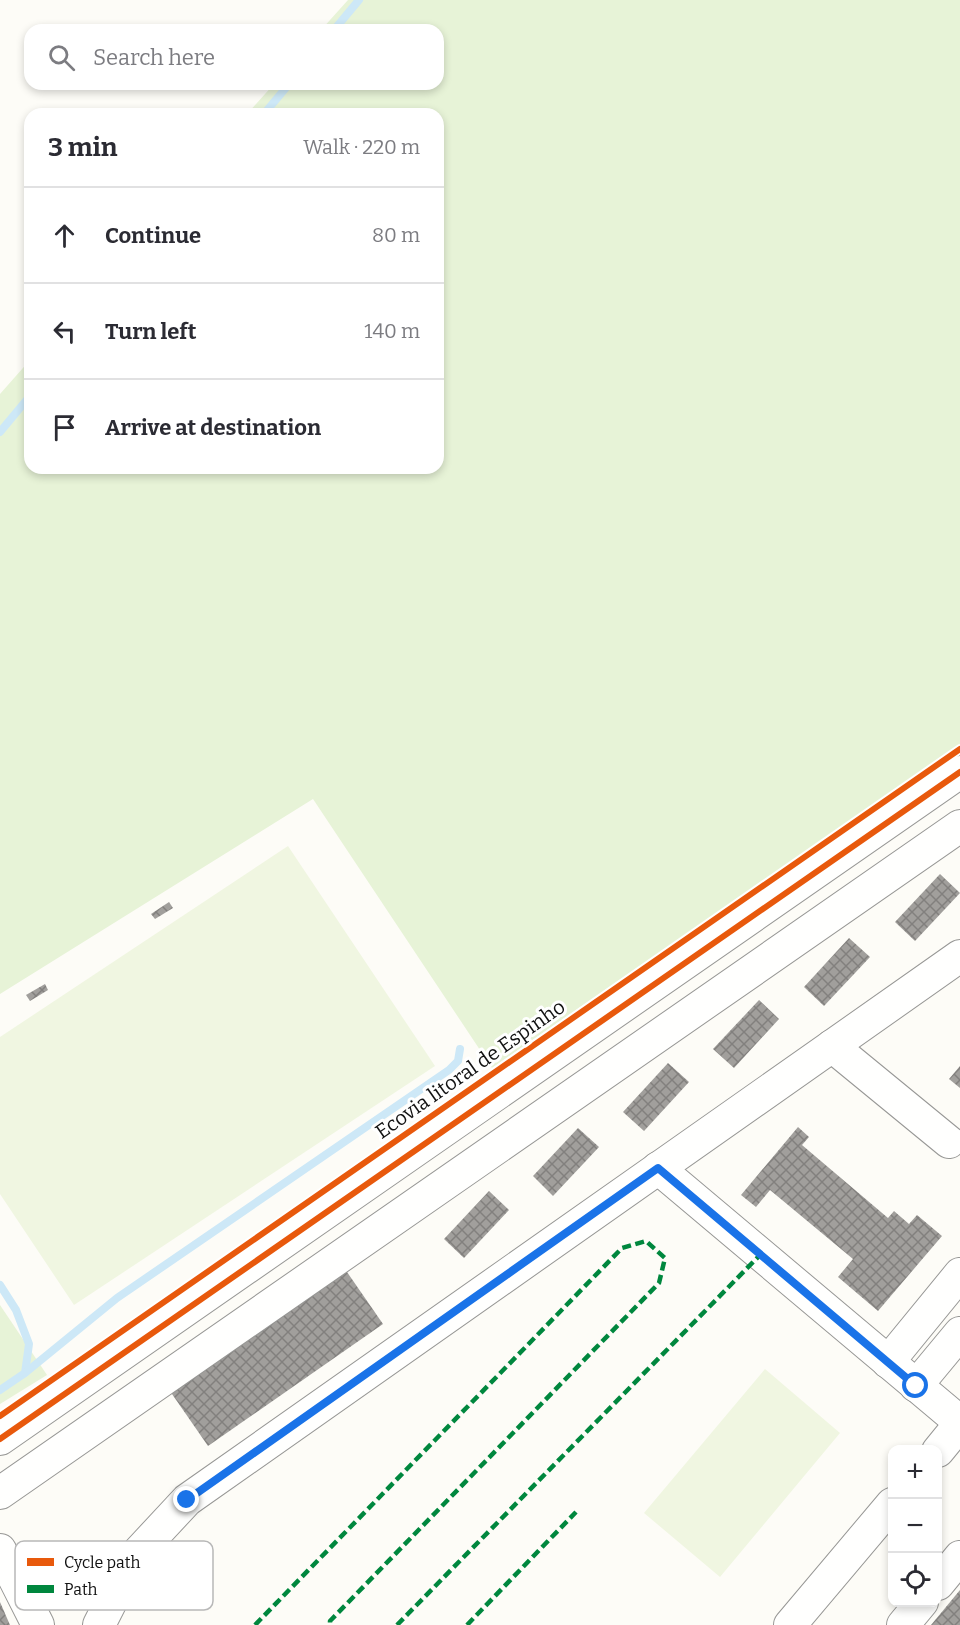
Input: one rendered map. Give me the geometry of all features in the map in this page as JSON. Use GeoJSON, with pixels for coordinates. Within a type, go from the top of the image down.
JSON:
{"type":"FeatureCollection","features":[{"type":"Feature","properties":{"kind":"street"},"geometry":{"type":"LineString","coordinates":[[0,1439],[960,772]]}},
{"type":"Feature","properties":{"kind":"street"},"geometry":{"type":"LineString","coordinates":[[0,1493],[960,826]]}},
{"type":"Feature","properties":{"kind":"street"},"geometry":{"type":"LineString","coordinates":[[149,1541],[187,1500],[960,956]]}},
{"type":"Feature","properties":{"kind":"street"},"geometry":{"type":"LineString","coordinates":[[832,1046],[949,1142]]}},
{"type":"Feature","properties":{"kind":"street"},"geometry":{"type":"LineString","coordinates":[[658,1168],[960,1423],[942,1446]]}},
{"type":"Feature","properties":{"kind":"street"},"geometry":{"type":"LineString","coordinates":[[888,1362],[960,1274]]}},
{"type":"Feature","properties":{"kind":"street"},"geometry":{"type":"LineString","coordinates":[[916,1386],[960,1333]]}},
{"type":"Feature","properties":{"kind":"street"},"geometry":{"type":"LineString","coordinates":[[790,1625],[888,1509]]}},
{"type":"Feature","properties":{"kind":"street"},"geometry":{"type":"LineString","coordinates":[[0,1550],[15,1580]]}},
{"type":"Feature","properties":{"kind":"street"},"geometry":{"type":"LineString","coordinates":[[942,1579],[960,1557]]}},
{"type":"Feature","properties":{"kind":"street"},"geometry":{"type":"LineString","coordinates":[[903,1625],[918,1607]]}},
{"type":"Feature","properties":{"kind":"street"},"geometry":{"type":"LineString","coordinates":[[30,1610],[38,1625]]}},
{"type":"Feature","properties":{"kind":"street"},"geometry":{"type":"LineString","coordinates":[[99,1625],[107,1610]]}},
{"type":"Feature","properties":{"kind":"green space"},"geometry":{"type":"Polygon","coordinates":[[[348,0],[960,0],[960,745],[492,1068],[313,799],[0,994],[0,394],[24,367],[24,474],[444,474],[444,108],[252,108],[269,90],[444,90],[444,24],[326,24],[348,0]]]}},
{"type":"Feature","properties":{"kind":"green space"},"geometry":{"type":"Polygon","coordinates":[[[288,846],[435,1066],[74,1305],[0,1194],[0,1037],[288,846]]]}},
{"type":"Feature","properties":{"kind":"green space"},"geometry":{"type":"Polygon","coordinates":[[[0,1305],[47,1375],[0,1404],[0,1305]]]}},
{"type":"Feature","properties":{"kind":"green space"},"geometry":{"type":"Polygon","coordinates":[[[765,1369],[840,1433],[720,1577],[644,1513],[765,1369]]]}},
{"type":"Feature","properties":{"kind":"building"},"geometry":{"type":"Polygon","coordinates":[[[940,874],[960,893],[915,941],[895,922],[940,874]]]}},
{"type":"Feature","properties":{"kind":"building"},"geometry":{"type":"Polygon","coordinates":[[[169,902],[173,908],[155,919],[151,914],[169,902]]]}},
{"type":"Feature","properties":{"kind":"building"},"geometry":{"type":"Polygon","coordinates":[[[849,938],[870,957],[824,1006],[804,987],[849,938]]]}},
{"type":"Feature","properties":{"kind":"building"},"geometry":{"type":"Polygon","coordinates":[[[45,984],[48,990],[30,1001],[26,995],[45,984]]]}},
{"type":"Feature","properties":{"kind":"building"},"geometry":{"type":"Polygon","coordinates":[[[759,1000],[779,1019],[734,1068],[713,1049],[759,1000]]]}},
{"type":"Feature","properties":{"kind":"building"},"geometry":{"type":"Polygon","coordinates":[[[668,1063],[689,1082],[644,1131],[623,1112],[668,1063]]]}},
{"type":"Feature","properties":{"kind":"building"},"geometry":{"type":"Polygon","coordinates":[[[960,1066],[960,1088],[949,1079],[960,1066]]]}},
{"type":"Feature","properties":{"kind":"building"},"geometry":{"type":"Polygon","coordinates":[[[798,1127],[809,1137],[802,1145],[888,1218],[894,1211],[909,1224],[917,1215],[942,1236],[878,1311],[838,1277],[853,1259],[770,1190],[756,1207],[741,1195],[798,1127]]]}},
{"type":"Feature","properties":{"kind":"building"},"geometry":{"type":"Polygon","coordinates":[[[578,1128],[599,1147],[553,1196],[533,1176],[578,1128]]]}},
{"type":"Feature","properties":{"kind":"building"},"geometry":{"type":"Polygon","coordinates":[[[489,1191],[509,1210],[464,1258],[444,1239],[489,1191]]]}},
{"type":"Feature","properties":{"kind":"building"},"geometry":{"type":"Polygon","coordinates":[[[338,1259],[383,1324],[208,1446],[163,1381],[338,1259]]]}},
{"type":"Feature","properties":{"kind":"building"},"geometry":{"type":"Polygon","coordinates":[[[960,1590],[960,1625],[931,1625],[960,1590]]]}},
{"type":"Feature","properties":{"kind":"building"},"geometry":{"type":"Polygon","coordinates":[[[0,1602],[10,1625],[0,1625],[0,1602]]]}},
{"type":"Feature","properties":{"kind":"waterway"},"geometry":{"type":"LineString","coordinates":[[339,24],[359,0]]}},
{"type":"Feature","properties":{"kind":"waterway"},"geometry":{"type":"LineString","coordinates":[[269,108],[284,90]]}},
{"type":"Feature","properties":{"kind":"waterway"},"geometry":{"type":"LineString","coordinates":[[0,432],[24,403]]}},
{"type":"Feature","properties":{"kind":"waterway"},"geometry":{"type":"LineString","coordinates":[[25,1373],[117,1298],[449,1070],[458,1061],[460,1049]]}},
{"type":"Feature","properties":{"kind":"waterway"},"geometry":{"type":"LineString","coordinates":[[0,1285],[16,1310],[29,1344],[25,1373],[0,1390]]}},
{"type":"Feature","properties":{"kind":"marked path"},"geometry":{"type":"LineString","coordinates":[[255,1625],[622,1248],[646,1241],[665,1258],[659,1283],[330,1621],[330,1625]]}},
{"type":"Feature","properties":{"kind":"marked path"},"geometry":{"type":"LineString","coordinates":[[397,1625],[760,1255]]}},
{"type":"Feature","properties":{"kind":"marked path"},"geometry":{"type":"LineString","coordinates":[[467,1625],[576,1512]]}},
{"type":"Feature","properties":{"kind":"cycle path","name":"Ecovia litoral de Espinho"},"geometry":{"type":"LineString","coordinates":[[0,1416],[960,749]]}},
{"type":"Feature","properties":{"kind":"cycle path"},"geometry":{"type":"LineString","coordinates":[[0,1439],[960,772]]}},
{"type":"Feature","properties":{"kind":"route"},"geometry":{"type":"LineString","coordinates":[[187,1500],[658,1168],[916,1386]]}}]}
